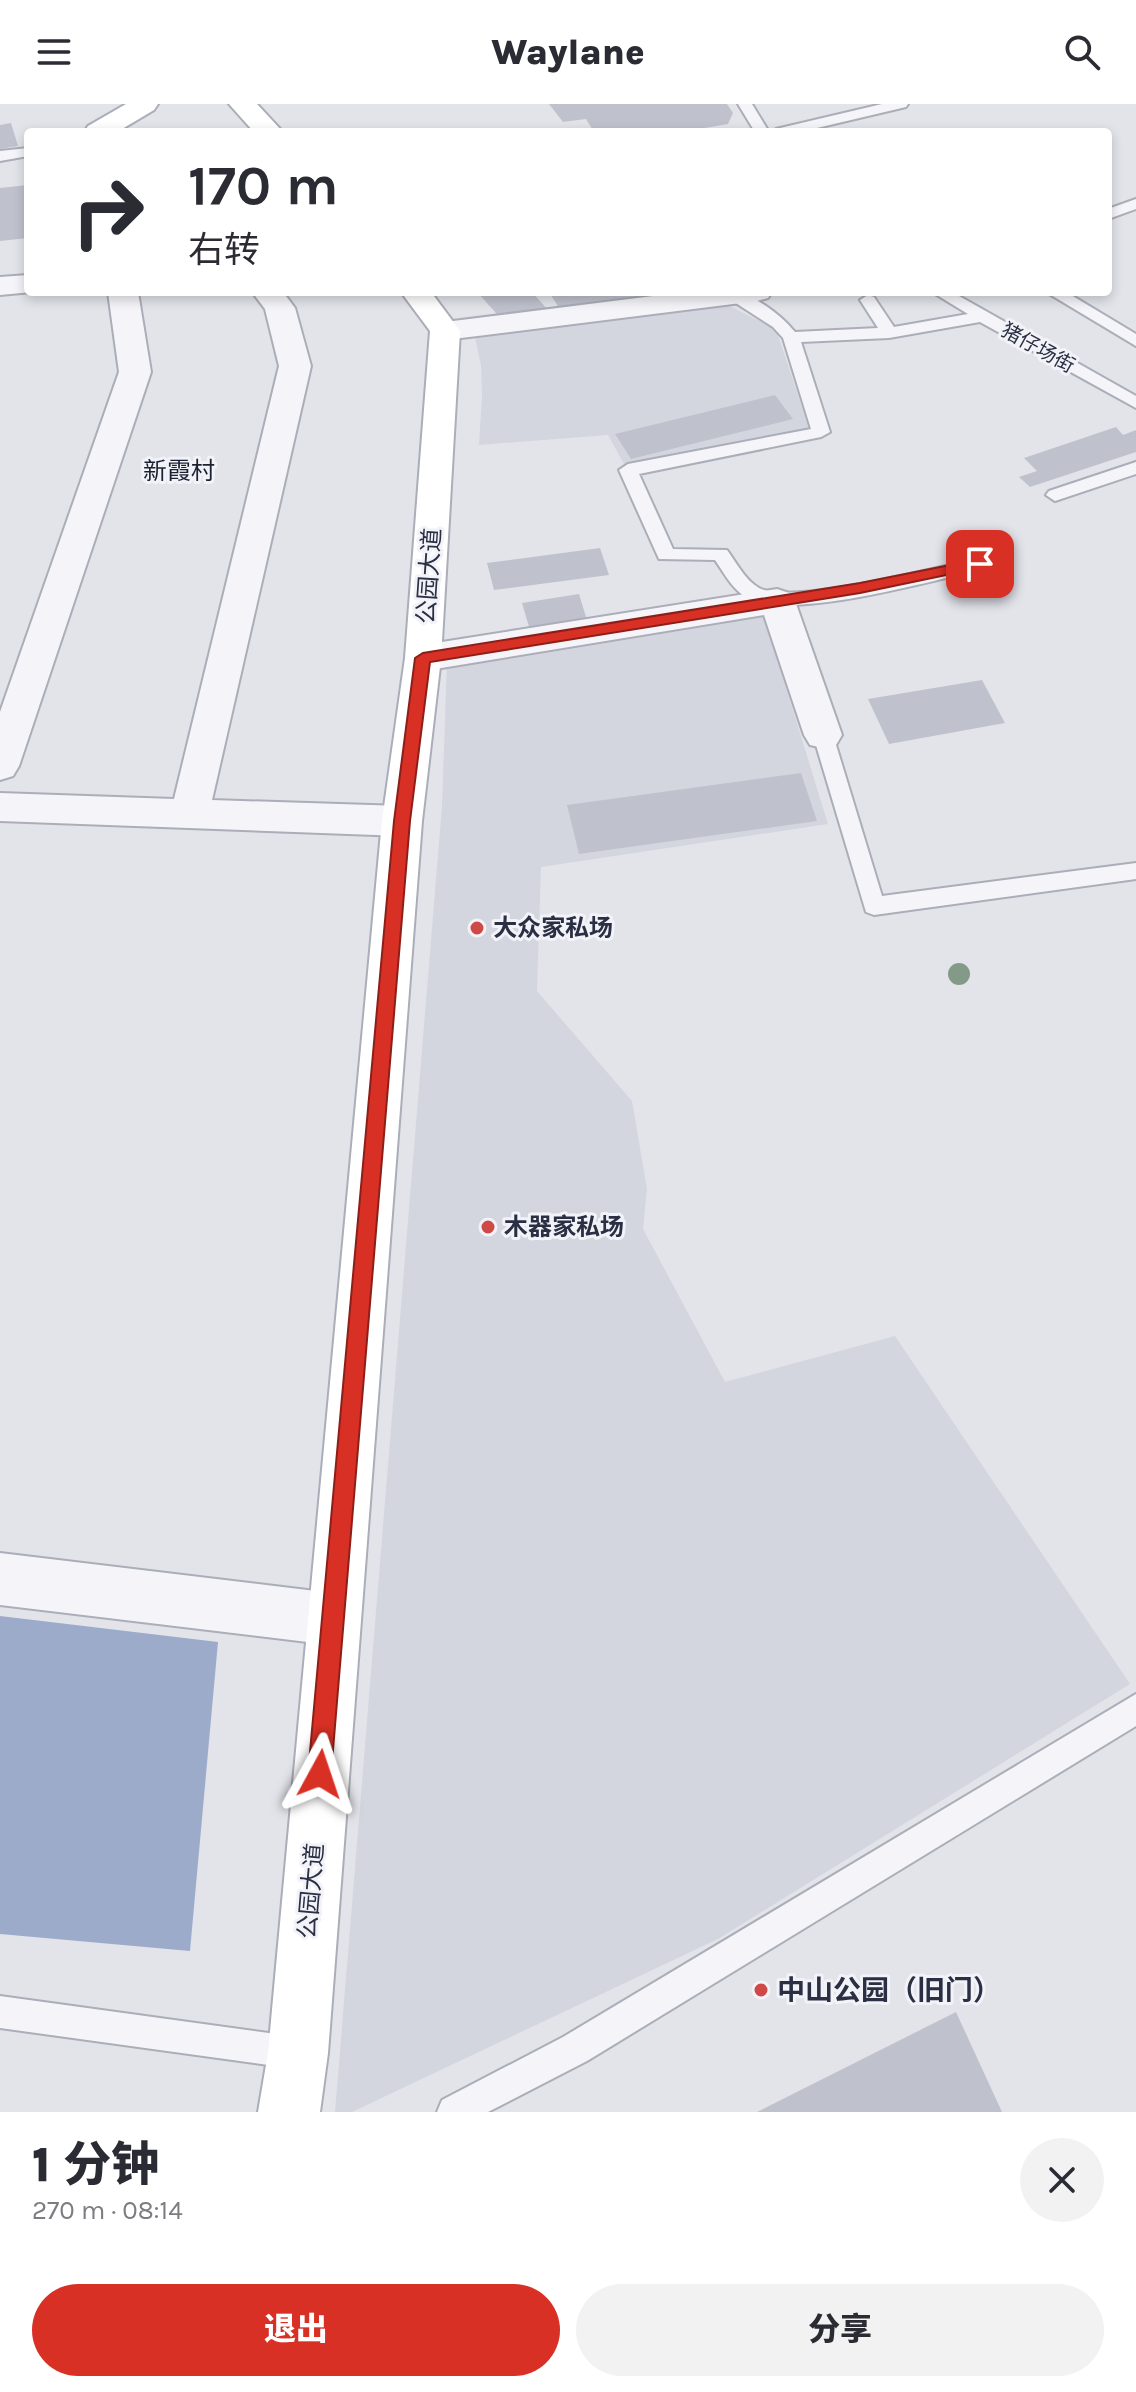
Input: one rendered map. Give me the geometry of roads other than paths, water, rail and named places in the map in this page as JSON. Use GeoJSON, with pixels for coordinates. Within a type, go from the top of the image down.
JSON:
{"type":"FeatureCollection","features":[{"type":"Feature","properties":{"kind":"main road"},"geometry":{"type":"LineString","coordinates":[[105,128],[145,104]]}},
{"type":"Feature","properties":{"kind":"main road"},"geometry":{"type":"LineString","coordinates":[[242,104],[265,128]]}},
{"type":"Feature","properties":{"kind":"main road"},"geometry":{"type":"LineString","coordinates":[[419,296],[445,331]]}},
{"type":"Feature","properties":{"kind":"main road","name":"公园大道"},"geometry":{"type":"LineString","coordinates":[[289,2112],[298,2053],[332,1619],[402,821],[423,658],[445,331]]}},
{"type":"Feature","properties":{"kind":"street"},"geometry":{"type":"LineString","coordinates":[[0,286],[24,284]]}},
{"type":"Feature","properties":{"kind":"street"},"geometry":{"type":"LineString","coordinates":[[0,766],[135,372],[124,296]]}},
{"type":"Feature","properties":{"kind":"street"},"geometry":{"type":"LineString","coordinates":[[190,812],[295,366],[280,308],[270,296]]}},
{"type":"Feature","properties":{"kind":"street"},"geometry":{"type":"LineString","coordinates":[[445,331],[722,296]]}},
{"type":"Feature","properties":{"kind":"street"},"geometry":{"type":"LineString","coordinates":[[423,658],[777,601],[823,735]]}},
{"type":"Feature","properties":{"kind":"street"},"geometry":{"type":"LineString","coordinates":[[0,807],[402,821]]}},
{"type":"Feature","properties":{"kind":"street"},"geometry":{"type":"LineString","coordinates":[[0,1579],[332,1619]]}},
{"type":"Feature","properties":{"kind":"lane"},"geometry":{"type":"LineString","coordinates":[[745,104],[760,128]]}},
{"type":"Feature","properties":{"kind":"lane"},"geometry":{"type":"LineString","coordinates":[[798,128],[901,104]]}},
{"type":"Feature","properties":{"kind":"lane"},"geometry":{"type":"LineString","coordinates":[[0,156],[24,153]]}},
{"type":"Feature","properties":{"kind":"lane"},"geometry":{"type":"LineString","coordinates":[[1112,213],[1136,204]]}},
{"type":"Feature","properties":{"kind":"lane"},"geometry":{"type":"LineString","coordinates":[[749,296],[791,337],[821,432],[628,470],[666,555],[720,554],[754,594],[777,601],[980,564]]}},
{"type":"Feature","properties":{"kind":"lane","name":"猪仔场街"},"geometry":{"type":"LineString","coordinates":[[947,296],[1136,403]]}},
{"type":"Feature","properties":{"kind":"lane"},"geometry":{"type":"LineString","coordinates":[[1061,296],[1136,341]]}},
{"type":"Feature","properties":{"kind":"lane"},"geometry":{"type":"LineString","coordinates":[[868,300],[889,333]]}},
{"type":"Feature","properties":{"kind":"lane"},"geometry":{"type":"LineString","coordinates":[[791,337],[889,333],[983,316]]}},
{"type":"Feature","properties":{"kind":"lane"},"geometry":{"type":"LineString","coordinates":[[1055,495],[1136,468]]}},
{"type":"Feature","properties":{"kind":"lane"},"geometry":{"type":"LineString","coordinates":[[823,735],[874,906],[1136,871]]}},
{"type":"Feature","properties":{"kind":"lane"},"geometry":{"type":"LineString","coordinates":[[454,2112],[575,2049],[1136,1709]]}},
{"type":"Feature","properties":{"kind":"lane"},"geometry":{"type":"LineString","coordinates":[[0,2012],[298,2053]]}},
{"type":"Feature","properties":{"kind":"water"},"geometry":{"type":"Polygon","coordinates":[[[0,1616],[218,1642],[190,1951],[0,1934],[0,1616]]]}},
{"type":"Feature","properties":{"kind":"place","name":"大众家私场"},"geometry":{"type":"Point","coordinates":[477,928]}},
{"type":"Feature","properties":{"kind":"place","name":"木器家私场"},"geometry":{"type":"Point","coordinates":[488,1227]}},
{"type":"Feature","properties":{"kind":"place","name":"中山公园（旧门）"},"geometry":{"type":"Point","coordinates":[761,1990]}},
{"type":"Feature","properties":{"kind":"district","name":"新霞村"},"geometry":{"type":"Point","coordinates":[179,471]}}]}
